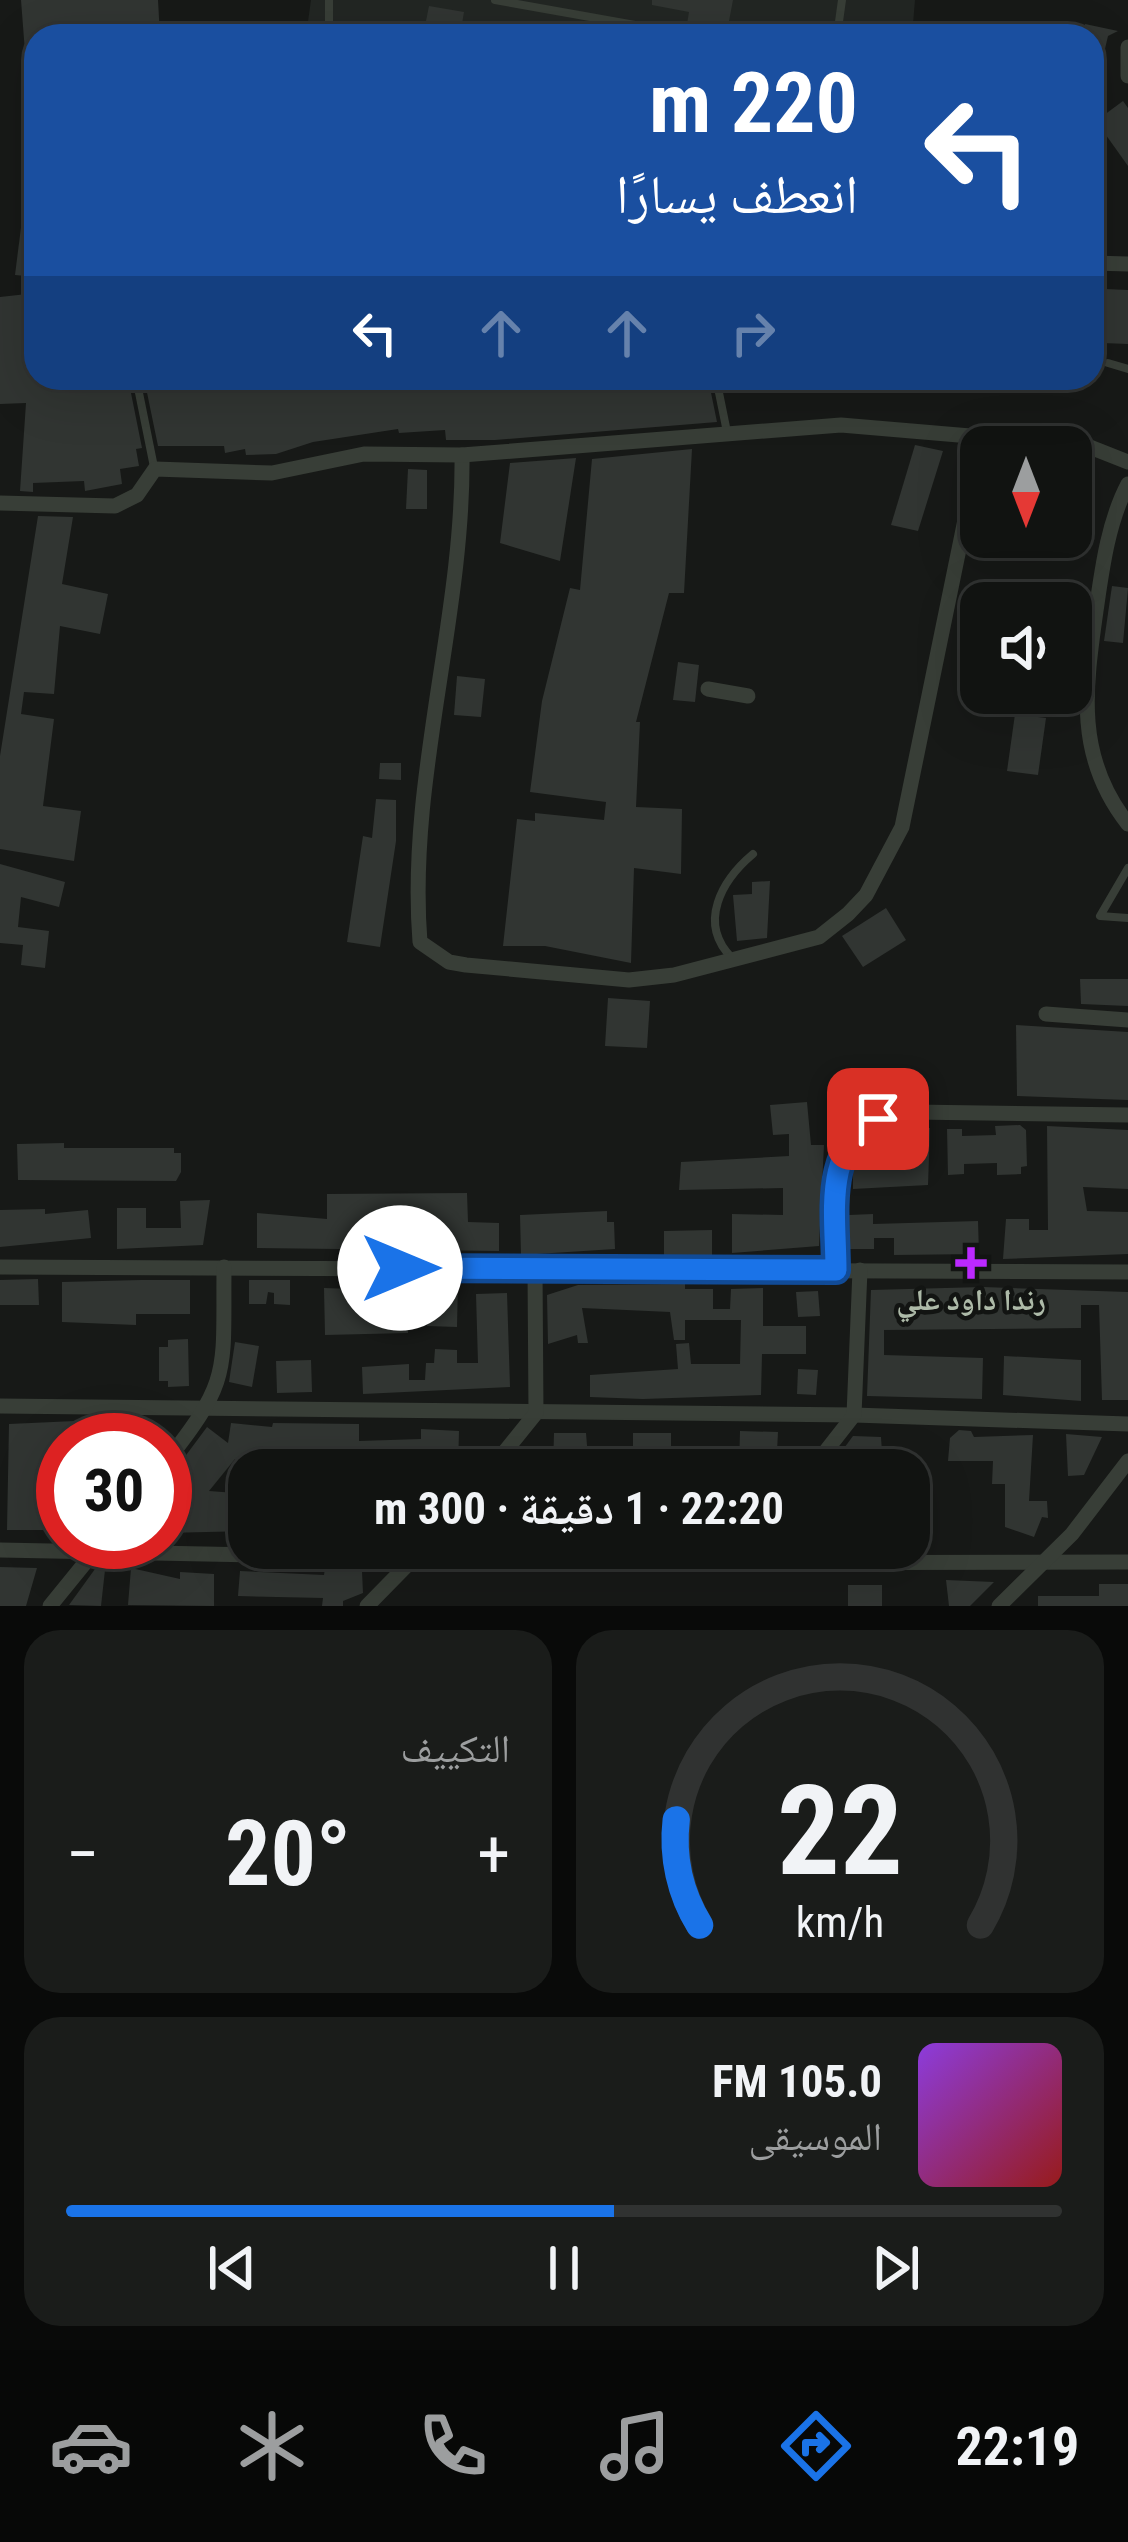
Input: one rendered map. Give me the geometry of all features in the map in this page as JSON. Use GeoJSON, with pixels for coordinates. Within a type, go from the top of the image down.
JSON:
{"type":"FeatureCollection","features":[{"type":"Feature","properties":{"kind":"street"},"geometry":{"type":"LineString","coordinates":[[1128,47],[1128,76]]}},
{"type":"Feature","properties":{"kind":"street"},"geometry":{"type":"LineString","coordinates":[[0,503],[115,506],[137,495],[155,469],[272,473],[364,454],[462,455],[842,425],[960,434]]}},
{"type":"Feature","properties":{"kind":"street"},"geometry":{"type":"LineString","coordinates":[[1092,446],[1128,462]]}},
{"type":"Feature","properties":{"kind":"street"},"geometry":{"type":"LineString","coordinates":[[462,455],[463,515],[442,636],[419,875],[420,942],[449,962],[612,979],[674,975],[819,937],[866,895],[895,848],[960,557]]}},
{"type":"Feature","properties":{"kind":"street"},"geometry":{"type":"LineString","coordinates":[[1128,484],[1104,560],[1084,708],[1097,772],[1128,824]]}},
{"type":"Feature","properties":{"kind":"street"},"geometry":{"type":"LineString","coordinates":[[708,689],[748,696]]}},
{"type":"Feature","properties":{"kind":"street"},"geometry":{"type":"LineString","coordinates":[[1046,1014],[1128,1020]]}},
{"type":"Feature","properties":{"kind":"street"},"geometry":{"type":"LineString","coordinates":[[836,1270],[839,1157],[863,1127],[914,1112],[1128,1115]]}},
{"type":"Feature","properties":{"kind":"street"},"geometry":{"type":"LineString","coordinates":[[0,1267],[1128,1271]]}},
{"type":"Feature","properties":{"kind":"street"},"geometry":{"type":"LineString","coordinates":[[192,1429],[223,1377],[224,1267]]}},
{"type":"Feature","properties":{"kind":"street"},"geometry":{"type":"LineString","coordinates":[[507,1449],[536,1413],[535,1269]]}},
{"type":"Feature","properties":{"kind":"street"},"geometry":{"type":"LineString","coordinates":[[827,1449],[854,1415],[860,1270]]}},
{"type":"Feature","properties":{"kind":"street"},"geometry":{"type":"LineString","coordinates":[[0,1406],[854,1415],[1128,1424]]}},
{"type":"Feature","properties":{"kind":"street"},"geometry":{"type":"LineString","coordinates":[[1000,1606],[1048,1560],[1128,1461]]}},
{"type":"Feature","properties":{"kind":"street"},"geometry":{"type":"LineString","coordinates":[[0,1550],[36,1549]]}},
{"type":"Feature","properties":{"kind":"street"},"geometry":{"type":"LineString","coordinates":[[192,1549],[228,1550]]}},
{"type":"Feature","properties":{"kind":"street"},"geometry":{"type":"LineString","coordinates":[[930,1561],[1128,1562]]}},
{"type":"Feature","properties":{"kind":"street"},"geometry":{"type":"LineString","coordinates":[[50,1606],[81,1569]]}},
{"type":"Feature","properties":{"kind":"street"},"geometry":{"type":"LineString","coordinates":[[367,1606],[403,1569]]}},
{"type":"Feature","properties":{"kind":"lane"},"geometry":{"type":"LineString","coordinates":[[495,0],[633,24]]}},
{"type":"Feature","properties":{"kind":"lane"},"geometry":{"type":"LineString","coordinates":[[1108,363],[1128,369]]}},
{"type":"Feature","properties":{"kind":"lane"},"geometry":{"type":"LineString","coordinates":[[139,390],[155,469]]}},
{"type":"Feature","properties":{"kind":"lane"},"geometry":{"type":"LineString","coordinates":[[719,390],[728,434]]}},
{"type":"Feature","properties":{"kind":"lane"},"geometry":{"type":"LineString","coordinates":[[733,959],[718,944],[715,914],[725,878],[753,854]]}},
{"type":"Feature","properties":{"kind":"lane"},"geometry":{"type":"LineString","coordinates":[[1128,868],[1100,916],[1128,918]]}},
{"type":"Feature","properties":{"kind":"shaded area"},"geometry":{"type":"Polygon","coordinates":[[[311,0],[915,0],[913,24],[308,24],[311,0]]]}},
{"type":"Feature","properties":{"kind":"building"},"geometry":{"type":"Polygon","coordinates":[[[21,0],[158,0],[159,24],[24,24],[24,39],[21,0]]]}},
{"type":"Feature","properties":{"kind":"building"},"geometry":{"type":"Polygon","coordinates":[[[652,0],[733,0],[729,21],[743,24],[687,24],[689,12],[652,5],[652,0]]]}},
{"type":"Feature","properties":{"kind":"building"},"geometry":{"type":"Polygon","coordinates":[[[429,6],[464,12],[462,24],[425,24],[429,6]]]}},
{"type":"Feature","properties":{"kind":"building"},"geometry":{"type":"Polygon","coordinates":[[[1104,28],[1118,31],[1108,36],[1104,53],[1104,28]]]}},
{"type":"Feature","properties":{"kind":"building"},"geometry":{"type":"Polygon","coordinates":[[[1123,101],[1128,108],[1128,166],[1104,132],[1104,115],[1123,101]]]}},
{"type":"Feature","properties":{"kind":"building"},"geometry":{"type":"Polygon","coordinates":[[[24,204],[24,276],[15,275],[24,204]]]}},
{"type":"Feature","properties":{"kind":"building"},"geometry":{"type":"Polygon","coordinates":[[[1105,289],[1128,290],[1128,344],[1104,343],[1105,289]]]}},
{"type":"Feature","properties":{"kind":"building"},"geometry":{"type":"Polygon","coordinates":[[[24,294],[24,390],[130,390],[142,448],[136,449],[139,466],[120,469],[122,484],[85,491],[84,481],[33,483],[33,492],[20,491],[26,403],[0,404],[0,297],[24,294]]]}},
{"type":"Feature","properties":{"kind":"building"},"geometry":{"type":"Polygon","coordinates":[[[146,390],[710,390],[717,422],[495,440],[446,440],[445,430],[399,433],[398,429],[313,442],[276,454],[246,455],[245,449],[225,453],[224,446],[158,446],[146,390]]]}},
{"type":"Feature","properties":{"kind":"building"},"geometry":{"type":"Polygon","coordinates":[[[915,445],[943,451],[918,531],[891,525],[915,445]]]}},
{"type":"Feature","properties":{"kind":"building"},"geometry":{"type":"Polygon","coordinates":[[[692,449],[684,593],[669,593],[636,722],[640,722],[636,807],[682,809],[681,874],[634,868],[631,963],[545,946],[503,946],[517,819],[535,821],[535,813],[604,820],[606,802],[530,792],[542,701],[570,588],[580,590],[592,459],[692,449]]]}},
{"type":"Feature","properties":{"kind":"building"},"geometry":{"type":"Polygon","coordinates":[[[576,458],[560,561],[500,543],[510,463],[576,458]]]}},
{"type":"Feature","properties":{"kind":"building"},"geometry":{"type":"Polygon","coordinates":[[[408,469],[427,470],[427,509],[406,509],[408,469]]]}},
{"type":"Feature","properties":{"kind":"building"},"geometry":{"type":"Polygon","coordinates":[[[38,516],[73,517],[62,584],[108,594],[100,634],[60,626],[54,694],[24,692],[21,714],[54,719],[43,806],[81,811],[74,861],[0,849],[0,756],[38,516]]]}},
{"type":"Feature","properties":{"kind":"building"},"geometry":{"type":"Polygon","coordinates":[[[1112,586],[1128,588],[1123,643],[1104,641],[1112,586]]]}},
{"type":"Feature","properties":{"kind":"building"},"geometry":{"type":"Polygon","coordinates":[[[678,662],[699,665],[695,702],[673,700],[678,662]]]}},
{"type":"Feature","properties":{"kind":"building"},"geometry":{"type":"Polygon","coordinates":[[[457,676],[485,679],[481,717],[454,715],[457,676]]]}},
{"type":"Feature","properties":{"kind":"building"},"geometry":{"type":"Polygon","coordinates":[[[1015,714],[1046,718],[1038,775],[1007,771],[1015,714]]]}},
{"type":"Feature","properties":{"kind":"building"},"geometry":{"type":"Polygon","coordinates":[[[380,763],[401,763],[401,780],[379,779],[380,763]]]}},
{"type":"Feature","properties":{"kind":"building"},"geometry":{"type":"Polygon","coordinates":[[[376,799],[396,800],[396,841],[380,947],[347,942],[363,836],[372,838],[376,799]]]}},
{"type":"Feature","properties":{"kind":"building"},"geometry":{"type":"Polygon","coordinates":[[[0,864],[65,882],[59,907],[21,897],[18,927],[49,931],[45,968],[21,965],[23,945],[0,943],[0,864]]]}},
{"type":"Feature","properties":{"kind":"building"},"geometry":{"type":"Polygon","coordinates":[[[770,881],[767,938],[737,941],[733,895],[752,894],[752,882],[770,881]]]}},
{"type":"Feature","properties":{"kind":"building"},"geometry":{"type":"Polygon","coordinates":[[[886,908],[906,940],[863,967],[842,936],[886,908]]]}},
{"type":"Feature","properties":{"kind":"building"},"geometry":{"type":"Polygon","coordinates":[[[1080,979],[1128,979],[1128,1006],[1081,1004],[1080,979]]]}},
{"type":"Feature","properties":{"kind":"building"},"geometry":{"type":"Polygon","coordinates":[[[608,998],[650,1001],[647,1048],[605,1046],[608,998]]]}},
{"type":"Feature","properties":{"kind":"building"},"geometry":{"type":"Polygon","coordinates":[[[1016,1025],[1128,1032],[1128,1100],[1017,1096],[1016,1025]]]}},
{"type":"Feature","properties":{"kind":"building"},"geometry":{"type":"Polygon","coordinates":[[[807,1102],[811,1145],[824,1145],[819,1246],[732,1253],[732,1214],[783,1215],[783,1188],[679,1190],[681,1162],[789,1156],[789,1134],[773,1135],[770,1105],[807,1102]]]}},
{"type":"Feature","properties":{"kind":"building"},"geometry":{"type":"Polygon","coordinates":[[[1020,1125],[1026,1130],[1027,1166],[1021,1167],[1021,1174],[997,1175],[997,1163],[964,1164],[964,1174],[948,1175],[947,1129],[962,1129],[962,1136],[996,1135],[995,1126],[1020,1125]]]}},
{"type":"Feature","properties":{"kind":"building"},"geometry":{"type":"Polygon","coordinates":[[[1047,1126],[1128,1130],[1128,1189],[1083,1187],[1087,1211],[1128,1212],[1128,1254],[1003,1259],[1006,1219],[1029,1219],[1029,1230],[1048,1230],[1047,1126]]]}},
{"type":"Feature","properties":{"kind":"building"},"geometry":{"type":"Polygon","coordinates":[[[930,1128],[928,1185],[853,1189],[853,1160],[893,1159],[894,1130],[930,1128]]]}},
{"type":"Feature","properties":{"kind":"building"},"geometry":{"type":"Polygon","coordinates":[[[64,1143],[64,1148],[174,1148],[174,1153],[181,1153],[181,1172],[176,1181],[18,1180],[17,1144],[64,1143]]]}},
{"type":"Feature","properties":{"kind":"building"},"geometry":{"type":"Polygon","coordinates":[[[467,1193],[468,1222],[499,1223],[499,1251],[257,1248],[257,1213],[327,1219],[327,1194],[467,1193]]]}},
{"type":"Feature","properties":{"kind":"building"},"geometry":{"type":"Polygon","coordinates":[[[210,1200],[203,1245],[117,1249],[117,1208],[146,1208],[146,1228],[181,1228],[180,1201],[210,1200]]]}},
{"type":"Feature","properties":{"kind":"building"},"geometry":{"type":"Polygon","coordinates":[[[45,1209],[45,1214],[88,1210],[91,1238],[0,1247],[0,1210],[45,1209]]]}},
{"type":"Feature","properties":{"kind":"building"},"geometry":{"type":"Polygon","coordinates":[[[607,1211],[607,1222],[614,1222],[615,1249],[521,1255],[520,1215],[607,1211]]]}},
{"type":"Feature","properties":{"kind":"building"},"geometry":{"type":"Polygon","coordinates":[[[873,1214],[873,1224],[978,1221],[979,1254],[894,1255],[894,1238],[874,1238],[874,1249],[849,1249],[849,1215],[873,1214]]]}},
{"type":"Feature","properties":{"kind":"building"},"geometry":{"type":"Polygon","coordinates":[[[712,1230],[712,1255],[664,1256],[664,1231],[712,1230]]]}},
{"type":"Feature","properties":{"kind":"building"},"geometry":{"type":"Polygon","coordinates":[[[38,1279],[39,1305],[0,1305],[0,1280],[38,1279]]]}},
{"type":"Feature","properties":{"kind":"building"},"geometry":{"type":"Polygon","coordinates":[[[190,1280],[190,1314],[136,1314],[136,1325],[62,1322],[62,1282],[190,1280]]]}},
{"type":"Feature","properties":{"kind":"building"},"geometry":{"type":"Polygon","coordinates":[[[249,1280],[290,1280],[290,1305],[274,1304],[274,1293],[268,1292],[266,1304],[249,1304],[249,1280]]]}},
{"type":"Feature","properties":{"kind":"building"},"geometry":{"type":"Polygon","coordinates":[[[429,1281],[458,1281],[457,1327],[427,1326],[429,1281]]]}},
{"type":"Feature","properties":{"kind":"building"},"geometry":{"type":"Polygon","coordinates":[[[685,1284],[685,1289],[713,1289],[713,1309],[730,1309],[731,1289],[763,1288],[763,1326],[806,1326],[806,1354],[762,1354],[761,1395],[590,1397],[590,1375],[678,1369],[676,1344],[689,1343],[691,1364],[740,1364],[741,1320],[685,1320],[685,1340],[674,1340],[670,1312],[582,1308],[588,1343],[578,1343],[577,1335],[548,1344],[547,1295],[578,1285],[685,1284]]]}},
{"type":"Feature","properties":{"kind":"building"},"geometry":{"type":"Polygon","coordinates":[[[983,1287],[1128,1292],[1128,1400],[1102,1400],[1099,1305],[1081,1305],[1081,1328],[884,1330],[884,1355],[983,1358],[982,1399],[867,1396],[871,1290],[983,1287]]]}},
{"type":"Feature","properties":{"kind":"building"},"geometry":{"type":"Polygon","coordinates":[[[324,1288],[407,1291],[408,1333],[325,1335],[324,1288]]]}},
{"type":"Feature","properties":{"kind":"building"},"geometry":{"type":"Polygon","coordinates":[[[818,1291],[820,1316],[798,1317],[796,1292],[818,1291]]]}},
{"type":"Feature","properties":{"kind":"building"},"geometry":{"type":"Polygon","coordinates":[[[507,1293],[510,1387],[363,1394],[362,1367],[409,1364],[409,1380],[425,1380],[426,1363],[434,1363],[435,1349],[457,1350],[457,1363],[478,1363],[476,1294],[507,1293]]]}},
{"type":"Feature","properties":{"kind":"building"},"geometry":{"type":"Polygon","coordinates":[[[188,1339],[189,1386],[168,1387],[168,1381],[159,1381],[159,1347],[168,1347],[168,1340],[188,1339]]]}},
{"type":"Feature","properties":{"kind":"building"},"geometry":{"type":"Polygon","coordinates":[[[235,1342],[259,1346],[252,1387],[229,1382],[235,1342]]]}},
{"type":"Feature","properties":{"kind":"building"},"geometry":{"type":"Polygon","coordinates":[[[1004,1356],[1081,1360],[1081,1401],[1003,1395],[1004,1356]]]}},
{"type":"Feature","properties":{"kind":"building"},"geometry":{"type":"Polygon","coordinates":[[[311,1360],[312,1392],[277,1393],[276,1361],[311,1360]]]}},
{"type":"Feature","properties":{"kind":"building"},"geometry":{"type":"Polygon","coordinates":[[[798,1369],[818,1370],[816,1395],[797,1394],[798,1369]]]}},
{"type":"Feature","properties":{"kind":"building"},"geometry":{"type":"Polygon","coordinates":[[[36,1423],[36,1530],[7,1530],[9,1424],[36,1423]]]}},
{"type":"Feature","properties":{"kind":"building"},"geometry":{"type":"Polygon","coordinates":[[[231,1423],[272,1427],[273,1423],[359,1424],[359,1441],[421,1439],[421,1429],[459,1431],[459,1449],[228,1449],[228,1468],[209,1491],[228,1492],[228,1532],[192,1532],[192,1447],[207,1427],[228,1443],[231,1423]]]}},
{"type":"Feature","properties":{"kind":"building"},"geometry":{"type":"Polygon","coordinates":[[[959,1430],[971,1431],[974,1437],[1033,1435],[1029,1501],[1047,1501],[1048,1518],[1042,1517],[1034,1537],[1005,1527],[1005,1484],[992,1484],[993,1461],[948,1461],[950,1438],[959,1430]]]}},
{"type":"Feature","properties":{"kind":"building"},"geometry":{"type":"Polygon","coordinates":[[[740,1431],[778,1432],[777,1449],[740,1449],[740,1431]]]}},
{"type":"Feature","properties":{"kind":"building"},"geometry":{"type":"Polygon","coordinates":[[[554,1433],[586,1433],[587,1449],[554,1449],[554,1433]]]}},
{"type":"Feature","properties":{"kind":"building"},"geometry":{"type":"Polygon","coordinates":[[[633,1433],[671,1433],[671,1449],[633,1449],[633,1433]]]}},
{"type":"Feature","properties":{"kind":"building"},"geometry":{"type":"Polygon","coordinates":[[[1066,1434],[1102,1437],[1084,1475],[1068,1476],[1066,1434]]]}},
{"type":"Feature","properties":{"kind":"building"},"geometry":{"type":"Polygon","coordinates":[[[853,1436],[881,1437],[882,1449],[843,1449],[853,1436]]]}},
{"type":"Feature","properties":{"kind":"building"},"geometry":{"type":"Polygon","coordinates":[[[0,1567],[36,1568],[26,1606],[0,1606],[0,1567]]]}},
{"type":"Feature","properties":{"kind":"building"},"geometry":{"type":"Polygon","coordinates":[[[95,1569],[105,1570],[101,1606],[69,1605],[95,1569]]]}},
{"type":"Feature","properties":{"kind":"building"},"geometry":{"type":"Polygon","coordinates":[[[131,1569],[180,1579],[180,1572],[214,1574],[214,1606],[128,1605],[131,1569]]]}},
{"type":"Feature","properties":{"kind":"building"},"geometry":{"type":"Polygon","coordinates":[[[325,1569],[362,1571],[363,1593],[343,1601],[343,1606],[322,1606],[323,1598],[238,1596],[240,1571],[324,1575],[325,1569]]]}},
{"type":"Feature","properties":{"kind":"building"},"geometry":{"type":"Polygon","coordinates":[[[946,1580],[994,1582],[970,1606],[949,1606],[946,1580]]]}},
{"type":"Feature","properties":{"kind":"building"},"geometry":{"type":"Polygon","coordinates":[[[1099,1584],[1128,1584],[1128,1606],[1038,1606],[1038,1596],[1099,1596],[1099,1584]]]}},
{"type":"Feature","properties":{"kind":"building"},"geometry":{"type":"Polygon","coordinates":[[[848,1585],[882,1585],[882,1606],[848,1606],[848,1585]]]}},
{"type":"Feature","properties":{"kind":"place","name":"رندا داود علي"},"geometry":{"type":"Point","coordinates":[971,1263]}},
{"type":"Feature","properties":{"kind":"route"},"geometry":{"type":"LineString","coordinates":[[400,1268],[836,1270],[839,1157],[863,1127],[878,1119]]}}]}
